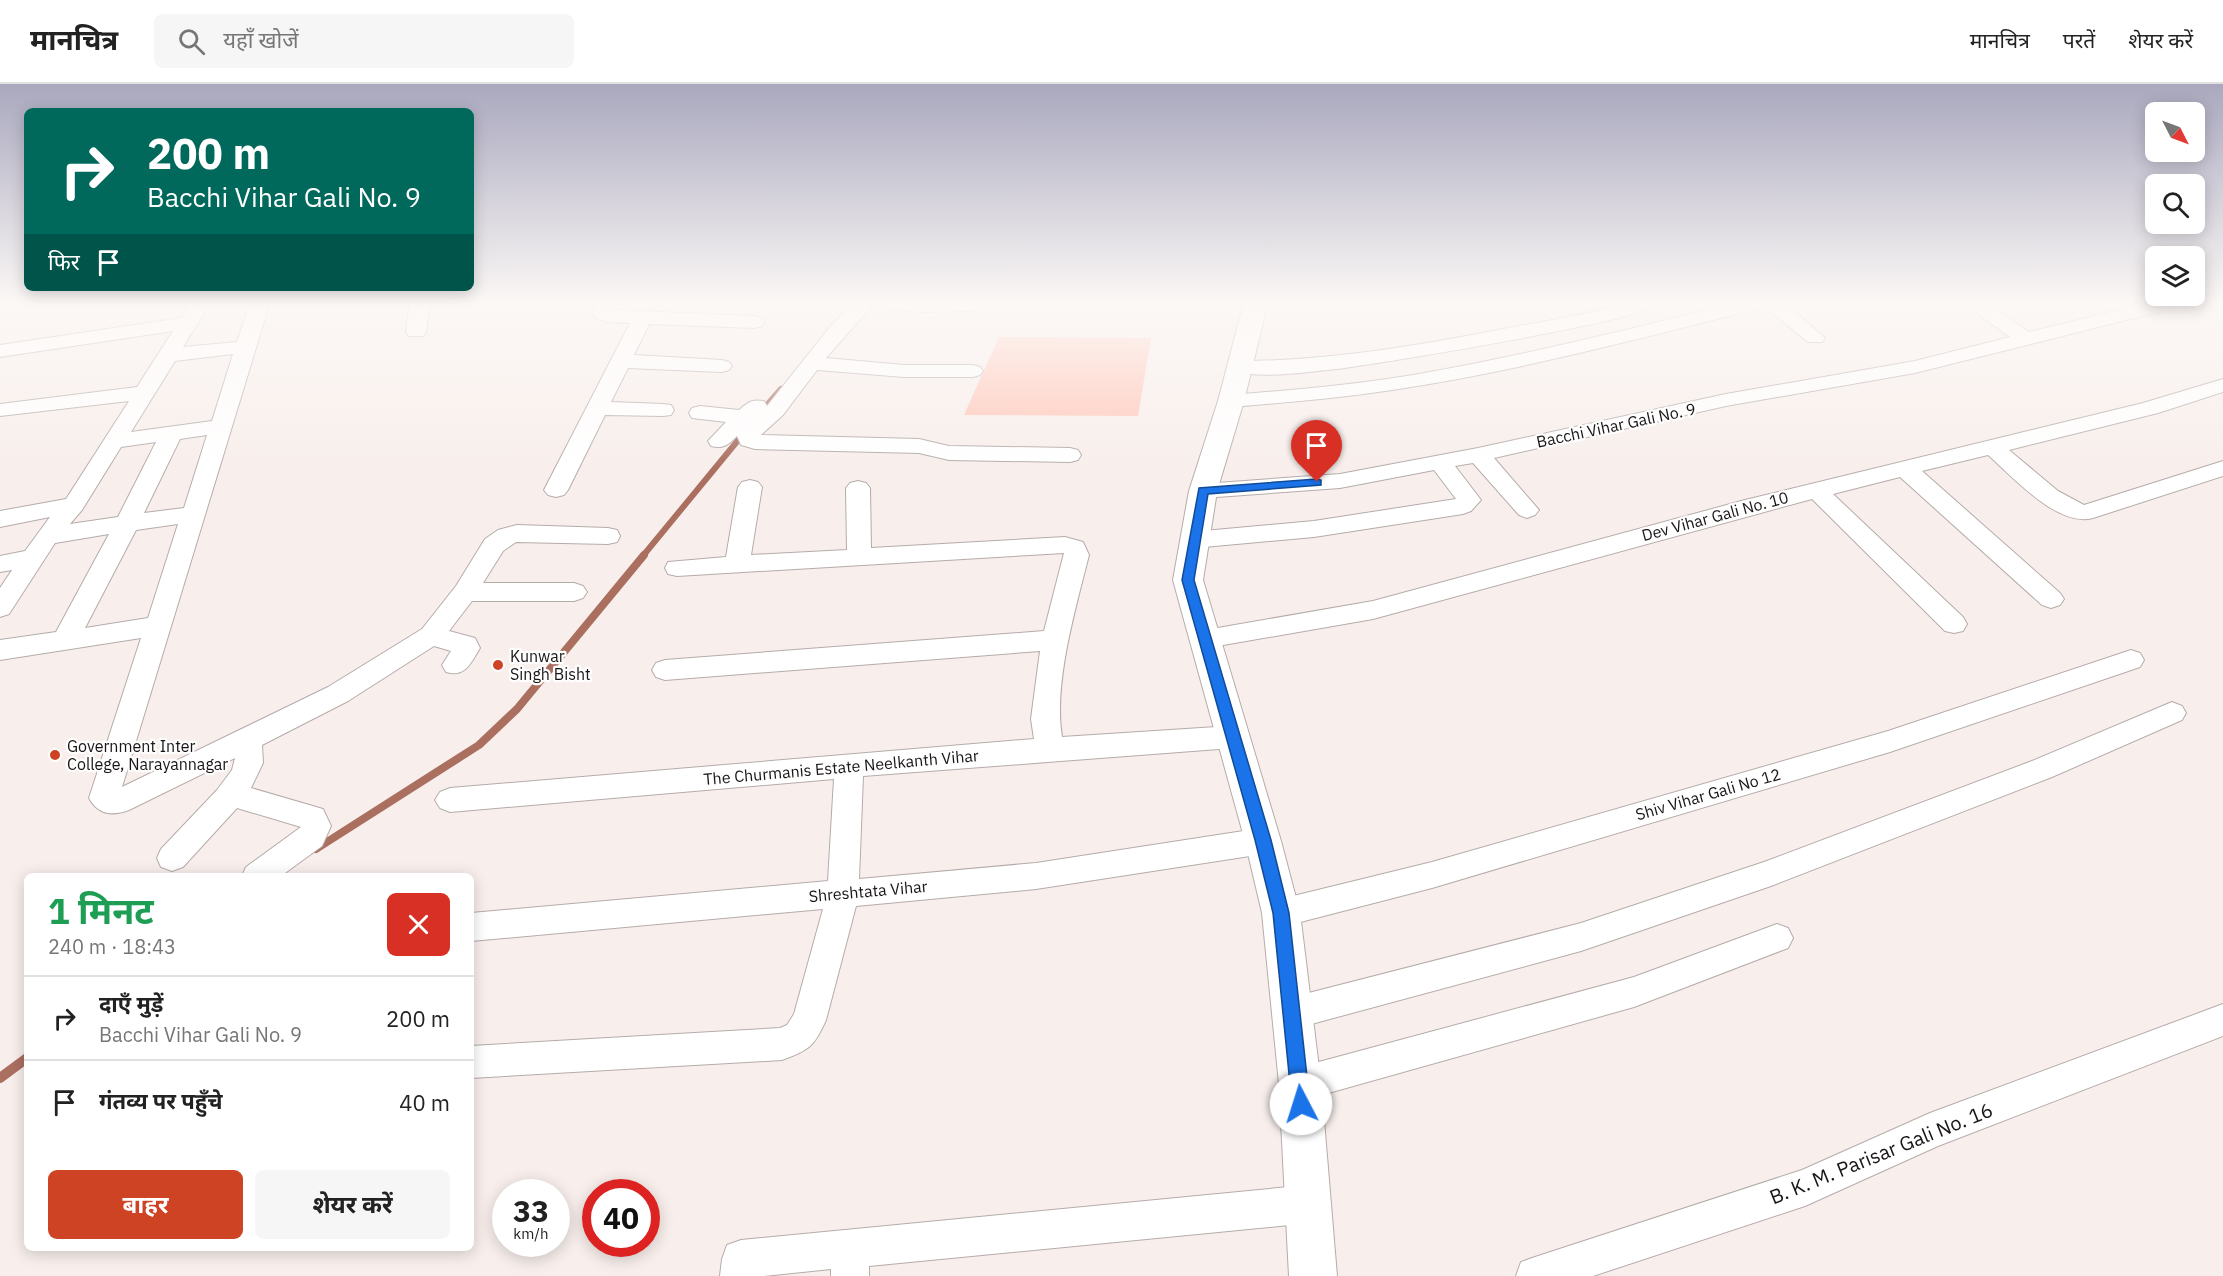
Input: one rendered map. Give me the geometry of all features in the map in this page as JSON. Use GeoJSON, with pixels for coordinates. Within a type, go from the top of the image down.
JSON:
{"type":"FeatureCollection","features":[{"type":"Feature","properties":{"kind":"street"},"geometry":{"type":"LineString","coordinates":[[0,608],[47,536],[74,505],[168,358]]}},
{"type":"Feature","properties":{"kind":"street"},"geometry":{"type":"LineString","coordinates":[[241,358],[104,798],[110,802],[119,802],[338,694],[431,636],[465,592],[495,545],[507,536],[517,533],[608,536]]}},
{"type":"Feature","properties":{"kind":"street"},"geometry":{"type":"LineString","coordinates":[[556,490],[623,358]]}},
{"type":"Feature","properties":{"kind":"street"},"geometry":{"type":"LineString","coordinates":[[719,441],[745,417],[795,358]]}},
{"type":"Feature","properties":{"kind":"street"},"geometry":{"type":"LineString","coordinates":[[816,358],[776,410],[748,436],[749,440],[919,446],[949,453],[1070,455]]}},
{"type":"Feature","properties":{"kind":"street"},"geometry":{"type":"LineString","coordinates":[[1241,358],[1203,491],[1188,580],[1263,840],[1281,913],[1300,1084],[1310,1204],[1313,1276]]}},
{"type":"Feature","properties":{"kind":"street"},"geometry":{"type":"LineString","coordinates":[[1239,367],[1278,368],[1344,363],[1374,358]]}},
{"type":"Feature","properties":{"kind":"street"},"geometry":{"type":"LineString","coordinates":[[1231,400],[1307,395],[1413,381],[1524,358]]}},
{"type":"Feature","properties":{"kind":"street","name":"Bacchi Vihar Gali No. 9"},"geometry":{"type":"LineString","coordinates":[[1203,491],[1340,481],[1478,455],[1726,400],[1915,367],[1952,358]]}},
{"type":"Feature","properties":{"kind":"street"},"geometry":{"type":"LineString","coordinates":[[621,361],[722,366]]}},
{"type":"Feature","properties":{"kind":"street"},"geometry":{"type":"LineString","coordinates":[[812,363],[904,371],[973,371]]}},
{"type":"Feature","properties":{"kind":"street","name":"Dev Vihar Gali No. 10"},"geometry":{"type":"LineString","coordinates":[[1206,639],[1373,610],[1560,557],[1816,490],[2150,408],[2223,386]]}},
{"type":"Feature","properties":{"kind":"street"},"geometry":{"type":"LineString","coordinates":[[0,411],[146,392]]}},
{"type":"Feature","properties":{"kind":"street"},"geometry":{"type":"LineString","coordinates":[[597,408],[663,410]]}},
{"type":"Feature","properties":{"kind":"street"},"geometry":{"type":"LineString","coordinates":[[700,413],[745,417]]}},
{"type":"Feature","properties":{"kind":"street"},"geometry":{"type":"LineString","coordinates":[[116,441],[219,427]]}},
{"type":"Feature","properties":{"kind":"street"},"geometry":{"type":"LineString","coordinates":[[65,640],[127,524],[172,433]]}},
{"type":"Feature","properties":{"kind":"street"},"geometry":{"type":"LineString","coordinates":[[1992,447],[2059,503],[2077,512],[2085,513],[2223,468]]}},
{"type":"Feature","properties":{"kind":"street"},"geometry":{"type":"LineString","coordinates":[[1478,455],[1527,510]]}},
{"type":"Feature","properties":{"kind":"street"},"geometry":{"type":"LineString","coordinates":[[1193,540],[1314,529],[1466,503],[1440,462]]}},
{"type":"Feature","properties":{"kind":"street"},"geometry":{"type":"LineString","coordinates":[[1904,468],[2051,600]]}},
{"type":"Feature","properties":{"kind":"street"},"geometry":{"type":"LineString","coordinates":[[737,565],[750,487]]}},
{"type":"Feature","properties":{"kind":"street"},"geometry":{"type":"LineString","coordinates":[[858,488],[859,558]]}},
{"type":"Feature","properties":{"kind":"street"},"geometry":{"type":"LineString","coordinates":[[1816,490],[1954,624]]}},
{"type":"Feature","properties":{"kind":"street"},"geometry":{"type":"LineString","coordinates":[[0,519],[74,505]]}},
{"type":"Feature","properties":{"kind":"street"},"geometry":{"type":"LineString","coordinates":[[47,536],[192,514]]}},
{"type":"Feature","properties":{"kind":"street"},"geometry":{"type":"LineString","coordinates":[[677,568],[1065,545],[1074,548],[1077,555],[1055,640],[1045,719],[1050,750]]}},
{"type":"Feature","properties":{"kind":"street"},"geometry":{"type":"LineString","coordinates":[[0,564],[33,557]]}},
{"type":"Feature","properties":{"kind":"street"},"geometry":{"type":"LineString","coordinates":[[465,592],[574,592]]}},
{"type":"Feature","properties":{"kind":"street"},"geometry":{"type":"LineString","coordinates":[[0,650],[157,626]]}},
{"type":"Feature","properties":{"kind":"street"},"geometry":{"type":"LineString","coordinates":[[431,636],[466,645],[454,665]]}},
{"type":"Feature","properties":{"kind":"street"},"geometry":{"type":"LineString","coordinates":[[665,670],[1055,640]]}},
{"type":"Feature","properties":{"kind":"street","name":"Shiv Vihar Gali No 12"},"geometry":{"type":"LineString","coordinates":[[1281,913],[1432,875],[1890,741],[2131,660]]}},
{"type":"Feature","properties":{"kind":"street"},"geometry":{"type":"LineString","coordinates":[[1293,1013],[1581,937],[1772,873],[1944,805],[2042,770],[2172,713]]}},
{"type":"Feature","properties":{"kind":"street","name":"The Churmanis Estate Neelkanth Vihar"},"geometry":{"type":"LineString","coordinates":[[450,800],[849,766],[1232,737]]}},
{"type":"Feature","properties":{"kind":"street"},"geometry":{"type":"LineString","coordinates":[[172,858],[231,794],[249,765],[250,751],[246,740]]}},
{"type":"Feature","properties":{"kind":"street"},"geometry":{"type":"LineString","coordinates":[[474,1062],[782,1044],[800,1036],[809,1020],[843,894],[849,766]]}},
{"type":"Feature","properties":{"kind":"street"},"geometry":{"type":"LineString","coordinates":[[231,794],[312,818],[316,826],[311,837],[261,873]]}},
{"type":"Feature","properties":{"kind":"street","name":"Shreshtata Vihar"},"geometry":{"type":"LineString","coordinates":[[474,927],[1036,876],[1263,840]]}},
{"type":"Feature","properties":{"kind":"street"},"geometry":{"type":"LineString","coordinates":[[1300,1084],[1634,992],[1778,938]]}},
{"type":"Feature","properties":{"kind":"street","name":"B. K. M. Parisar Gali No. 16"},"geometry":{"type":"LineString","coordinates":[[1535,1276],[1804,1187],[1930,1131],[2223,1020]]}},
{"type":"Feature","properties":{"kind":"street"},"geometry":{"type":"LineString","coordinates":[[739,1276],[741,1259],[850,1262],[1310,1204]]}},
{"type":"Feature","properties":{"kind":"shaded area"},"geometry":{"type":"Polygon","coordinates":[[[990,358],[1148,358],[1138,416],[964,415],[990,358]]]}},
{"type":"Feature","properties":{"kind":"waterway"},"geometry":{"type":"LineString","coordinates":[[761,412],[781,389]]}},
{"type":"Feature","properties":{"kind":"waterway"},"geometry":{"type":"LineString","coordinates":[[642,557],[744,433]]}},
{"type":"Feature","properties":{"kind":"waterway"},"geometry":{"type":"LineString","coordinates":[[316,849],[479,745],[517,709],[644,555]]}},
{"type":"Feature","properties":{"kind":"waterway"},"geometry":{"type":"LineString","coordinates":[[0,1078],[24,1060]]}},
{"type":"Feature","properties":{"kind":"place","name":"Kunwar Singh Bisht"},"geometry":{"type":"Point","coordinates":[498,665]}},
{"type":"Feature","properties":{"kind":"place","name":"Government Inter College, Narayannagar"},"geometry":{"type":"Point","coordinates":[55,755]}},
{"type":"Feature","properties":{"kind":"route"},"geometry":{"type":"LineString","coordinates":[[1301,1104],[1281,913],[1263,840],[1188,580],[1203,491],[1317,482]]}}]}
